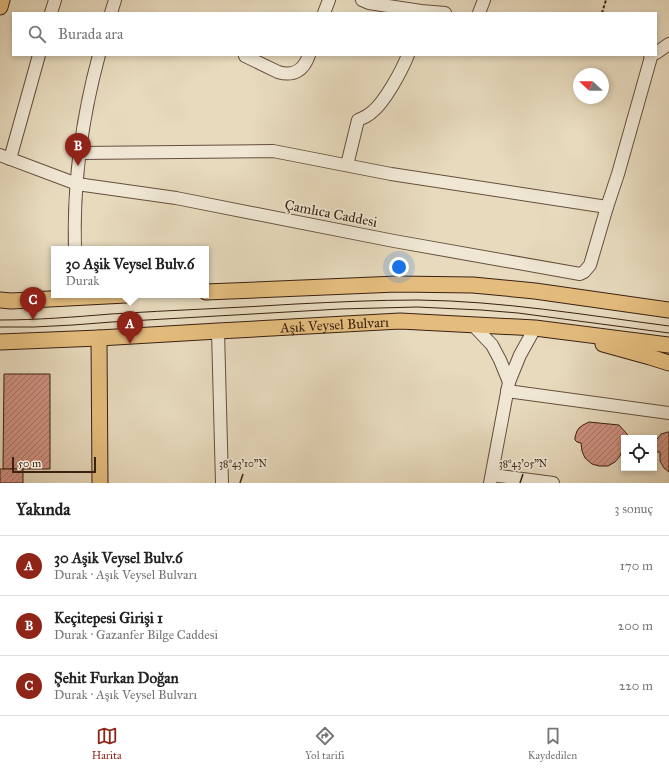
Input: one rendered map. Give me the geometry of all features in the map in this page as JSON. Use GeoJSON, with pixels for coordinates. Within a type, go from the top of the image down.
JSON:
{"type":"FeatureCollection","features":[{"type":"Feature","properties":{"kind":"main road"},"geometry":{"type":"LineString","coordinates":[[0,6],[2,0]]}},
{"type":"Feature","properties":{"kind":"main road"},"geometry":{"type":"LineString","coordinates":[[209,292],[397,284],[473,285],[535,291],[669,310]]}},
{"type":"Feature","properties":{"kind":"main road"},"geometry":{"type":"LineString","coordinates":[[4,299],[51,297]]}},
{"type":"Feature","properties":{"kind":"main road"},"geometry":{"type":"LineString","coordinates":[[603,300],[669,299]]}},
{"type":"Feature","properties":{"kind":"main road","name":"Aşık Veysel Bulvarı"},"geometry":{"type":"LineString","coordinates":[[0,342],[400,321],[540,328],[669,345]]}},
{"type":"Feature","properties":{"kind":"main road"},"geometry":{"type":"LineString","coordinates":[[540,328],[669,363]]}},
{"type":"Feature","properties":{"kind":"main road"},"geometry":{"type":"LineString","coordinates":[[99,338],[100,483]]}},
{"type":"Feature","properties":{"kind":"street"},"geometry":{"type":"LineString","coordinates":[[51,12],[55,0]]}},
{"type":"Feature","properties":{"kind":"street"},"geometry":{"type":"LineString","coordinates":[[111,12],[115,0]]}},
{"type":"Feature","properties":{"kind":"street"},"geometry":{"type":"LineString","coordinates":[[324,12],[329,0]]}},
{"type":"Feature","properties":{"kind":"street"},"geometry":{"type":"LineString","coordinates":[[362,0],[369,3],[420,12]]}},
{"type":"Feature","properties":{"kind":"street"},"geometry":{"type":"LineString","coordinates":[[479,12],[484,0]]}},
{"type":"Feature","properties":{"kind":"street"},"geometry":{"type":"LineString","coordinates":[[657,52],[669,44]]}},
{"type":"Feature","properties":{"kind":"street"},"geometry":{"type":"LineString","coordinates":[[5,157],[39,56]]}},
{"type":"Feature","properties":{"kind":"street"},"geometry":{"type":"LineString","coordinates":[[75,246],[75,200],[80,152],[87,104],[99,56]]}},
{"type":"Feature","properties":{"kind":"street"},"geometry":{"type":"LineString","coordinates":[[245,56],[278,72],[289,74],[300,70],[304,66],[309,56]]}},
{"type":"Feature","properties":{"kind":"street"},"geometry":{"type":"LineString","coordinates":[[347,165],[358,120],[369,114],[379,105],[396,79],[408,56]]}},
{"type":"Feature","properties":{"kind":"street"},"geometry":{"type":"LineString","coordinates":[[80,152],[273,151],[391,174],[607,207],[653,56]]}},
{"type":"Feature","properties":{"kind":"street","name":"Çamlıca Caddesi"},"geometry":{"type":"LineString","coordinates":[[5,157],[77,184],[176,198],[394,241],[580,274],[590,265],[607,207]]}},
{"type":"Feature","properties":{"kind":"street"},"geometry":{"type":"LineString","coordinates":[[473,325],[492,345],[500,360],[508,386]]}},
{"type":"Feature","properties":{"kind":"street"},"geometry":{"type":"LineString","coordinates":[[540,328],[520,355],[508,386],[491,479],[553,483]]}},
{"type":"Feature","properties":{"kind":"street"},"geometry":{"type":"LineString","coordinates":[[218,331],[222,483]]}},
{"type":"Feature","properties":{"kind":"street"},"geometry":{"type":"LineString","coordinates":[[508,386],[669,413]]}},
{"type":"Feature","properties":{"kind":"path"},"geometry":{"type":"LineString","coordinates":[[602,12],[606,0]]}},
{"type":"Feature","properties":{"kind":"building"},"geometry":{"type":"Polygon","coordinates":[[[4,374],[50,374],[50,469],[3,469],[4,374]]]}},
{"type":"Feature","properties":{"kind":"building"},"geometry":{"type":"Polygon","coordinates":[[[589,422],[619,425],[627,434],[621,435],[621,453],[615,462],[608,466],[599,466],[592,464],[585,458],[581,443],[575,440],[577,431],[589,422]]]}},
{"type":"Feature","properties":{"kind":"building"},"geometry":{"type":"Polygon","coordinates":[[[669,432],[669,472],[664,468],[660,461],[660,452],[657,452],[657,439],[661,434],[669,432]]]}},
{"type":"Feature","properties":{"kind":"building"},"geometry":{"type":"Polygon","coordinates":[[[0,469],[23,469],[23,483],[0,483],[0,469]]]}},
{"type":"Feature","properties":{"kind":"tram line"},"geometry":{"type":"LineString","coordinates":[[0,320],[42,319],[311,303],[418,300],[512,306],[669,326]]}},
{"type":"Feature","properties":{"kind":"tram line"},"geometry":{"type":"LineString","coordinates":[[0,327],[73,325],[340,309],[417,307],[518,313],[669,333]]}},
{"type":"Feature","properties":{"kind":"place","name":"Keçitepesi Girişi 1"},"geometry":{"type":"Point","coordinates":[78,166]}},
{"type":"Feature","properties":{"kind":"place","name":"Şehit Furkan Doğan"},"geometry":{"type":"Point","coordinates":[33,320]}},
{"type":"Feature","properties":{"kind":"place","name":"30 Aşik Veysel Bulv.6"},"geometry":{"type":"Point","coordinates":[130,344]}}]}
